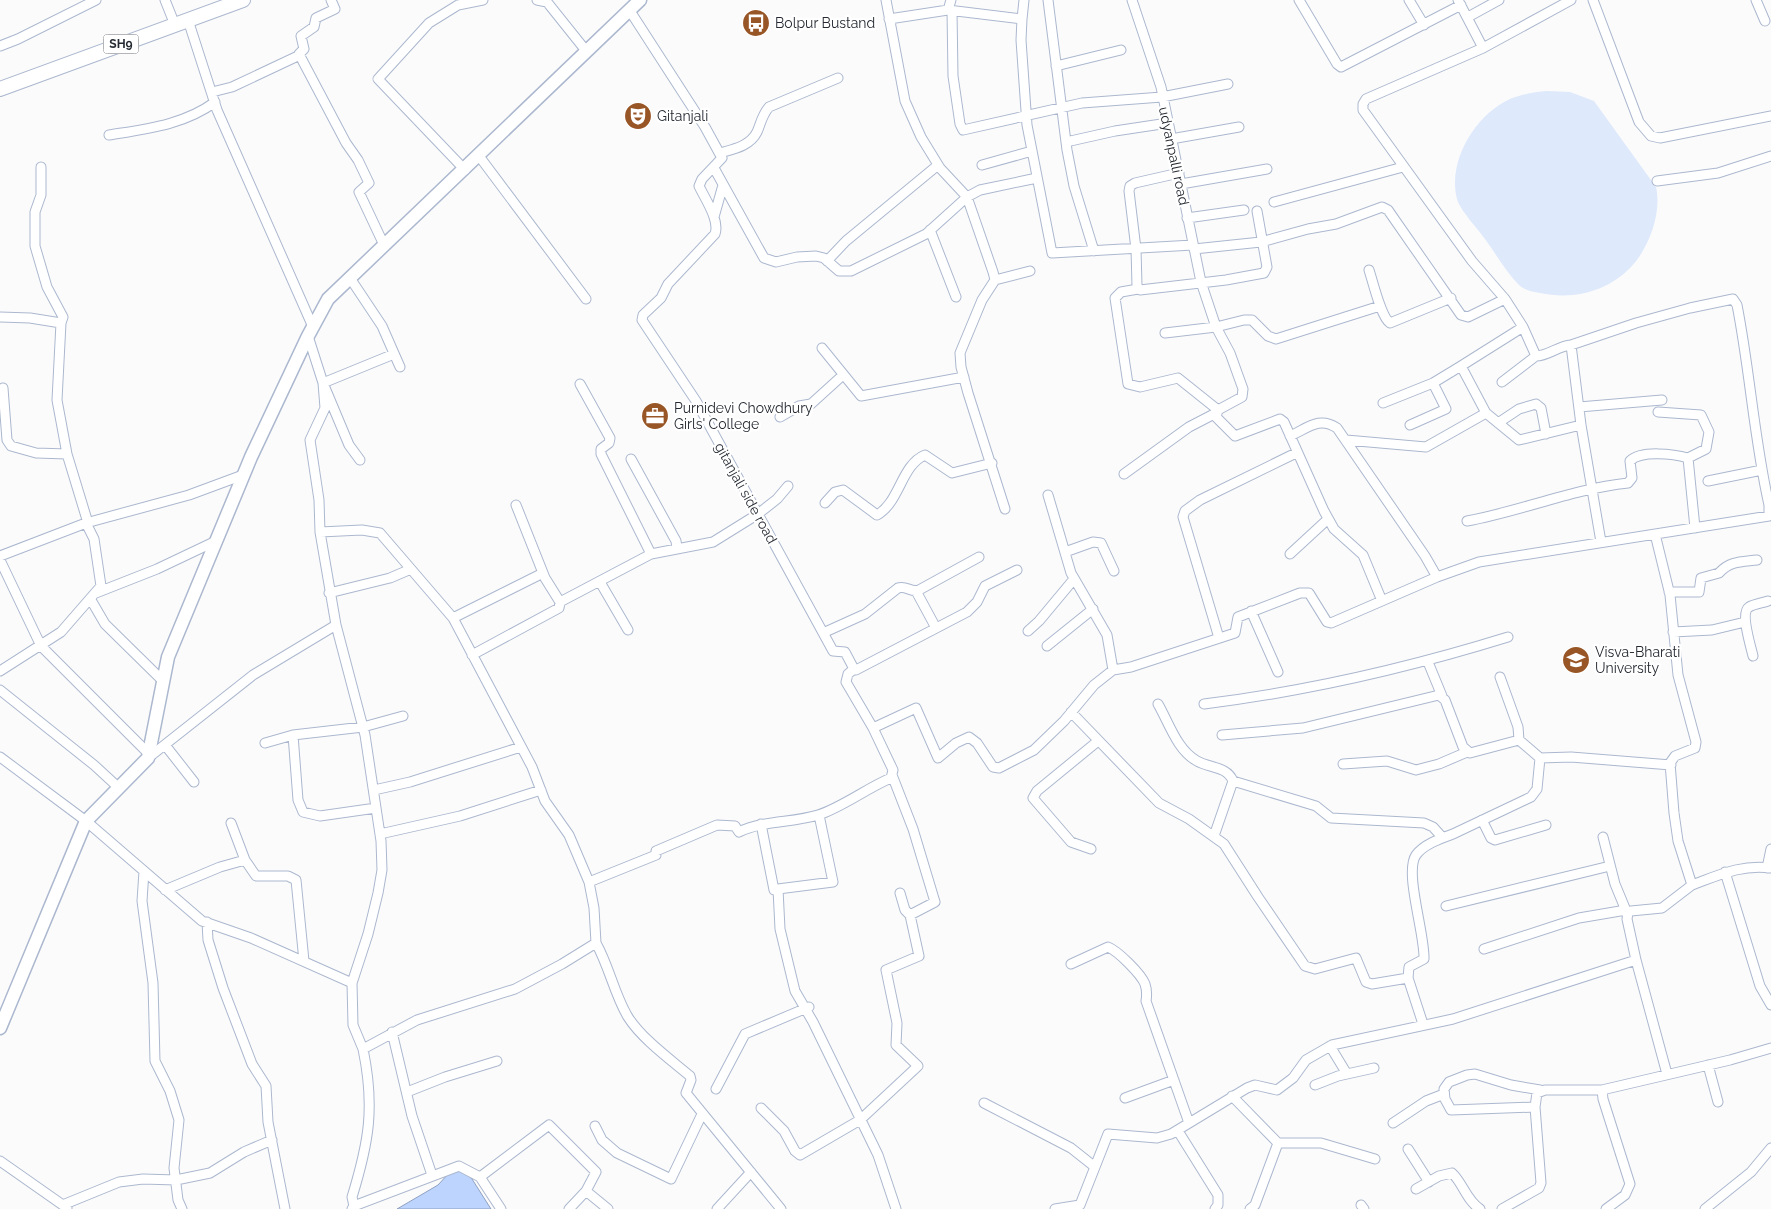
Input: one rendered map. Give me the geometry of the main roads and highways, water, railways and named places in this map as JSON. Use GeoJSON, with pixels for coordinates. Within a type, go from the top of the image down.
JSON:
{"type":"FeatureCollection","features":[{"type":"Feature","properties":{"kind":"main road","name":"SH9"},"geometry":{"type":"LineString","coordinates":[[0,89],[243,0]]}},
{"type":"Feature","properties":{"kind":"water"},"geometry":{"type":"Polygon","coordinates":[[[462,1170],[472,1179],[491,1209],[397,1209],[438,1185],[449,1173],[462,1170]]]}},
{"type":"Feature","properties":{"kind":"place","name":"Bolpur Bustand"},"geometry":{"type":"Point","coordinates":[756,23]}},
{"type":"Feature","properties":{"kind":"place","name":"Gitanjali"},"geometry":{"type":"Point","coordinates":[638,116]}},
{"type":"Feature","properties":{"kind":"place","name":"Purnidevi Chowdhury Girls' College"},"geometry":{"type":"Point","coordinates":[655,416]}},
{"type":"Feature","properties":{"kind":"place","name":"Visva-Bharati University"},"geometry":{"type":"Point","coordinates":[1576,660]}}]}
